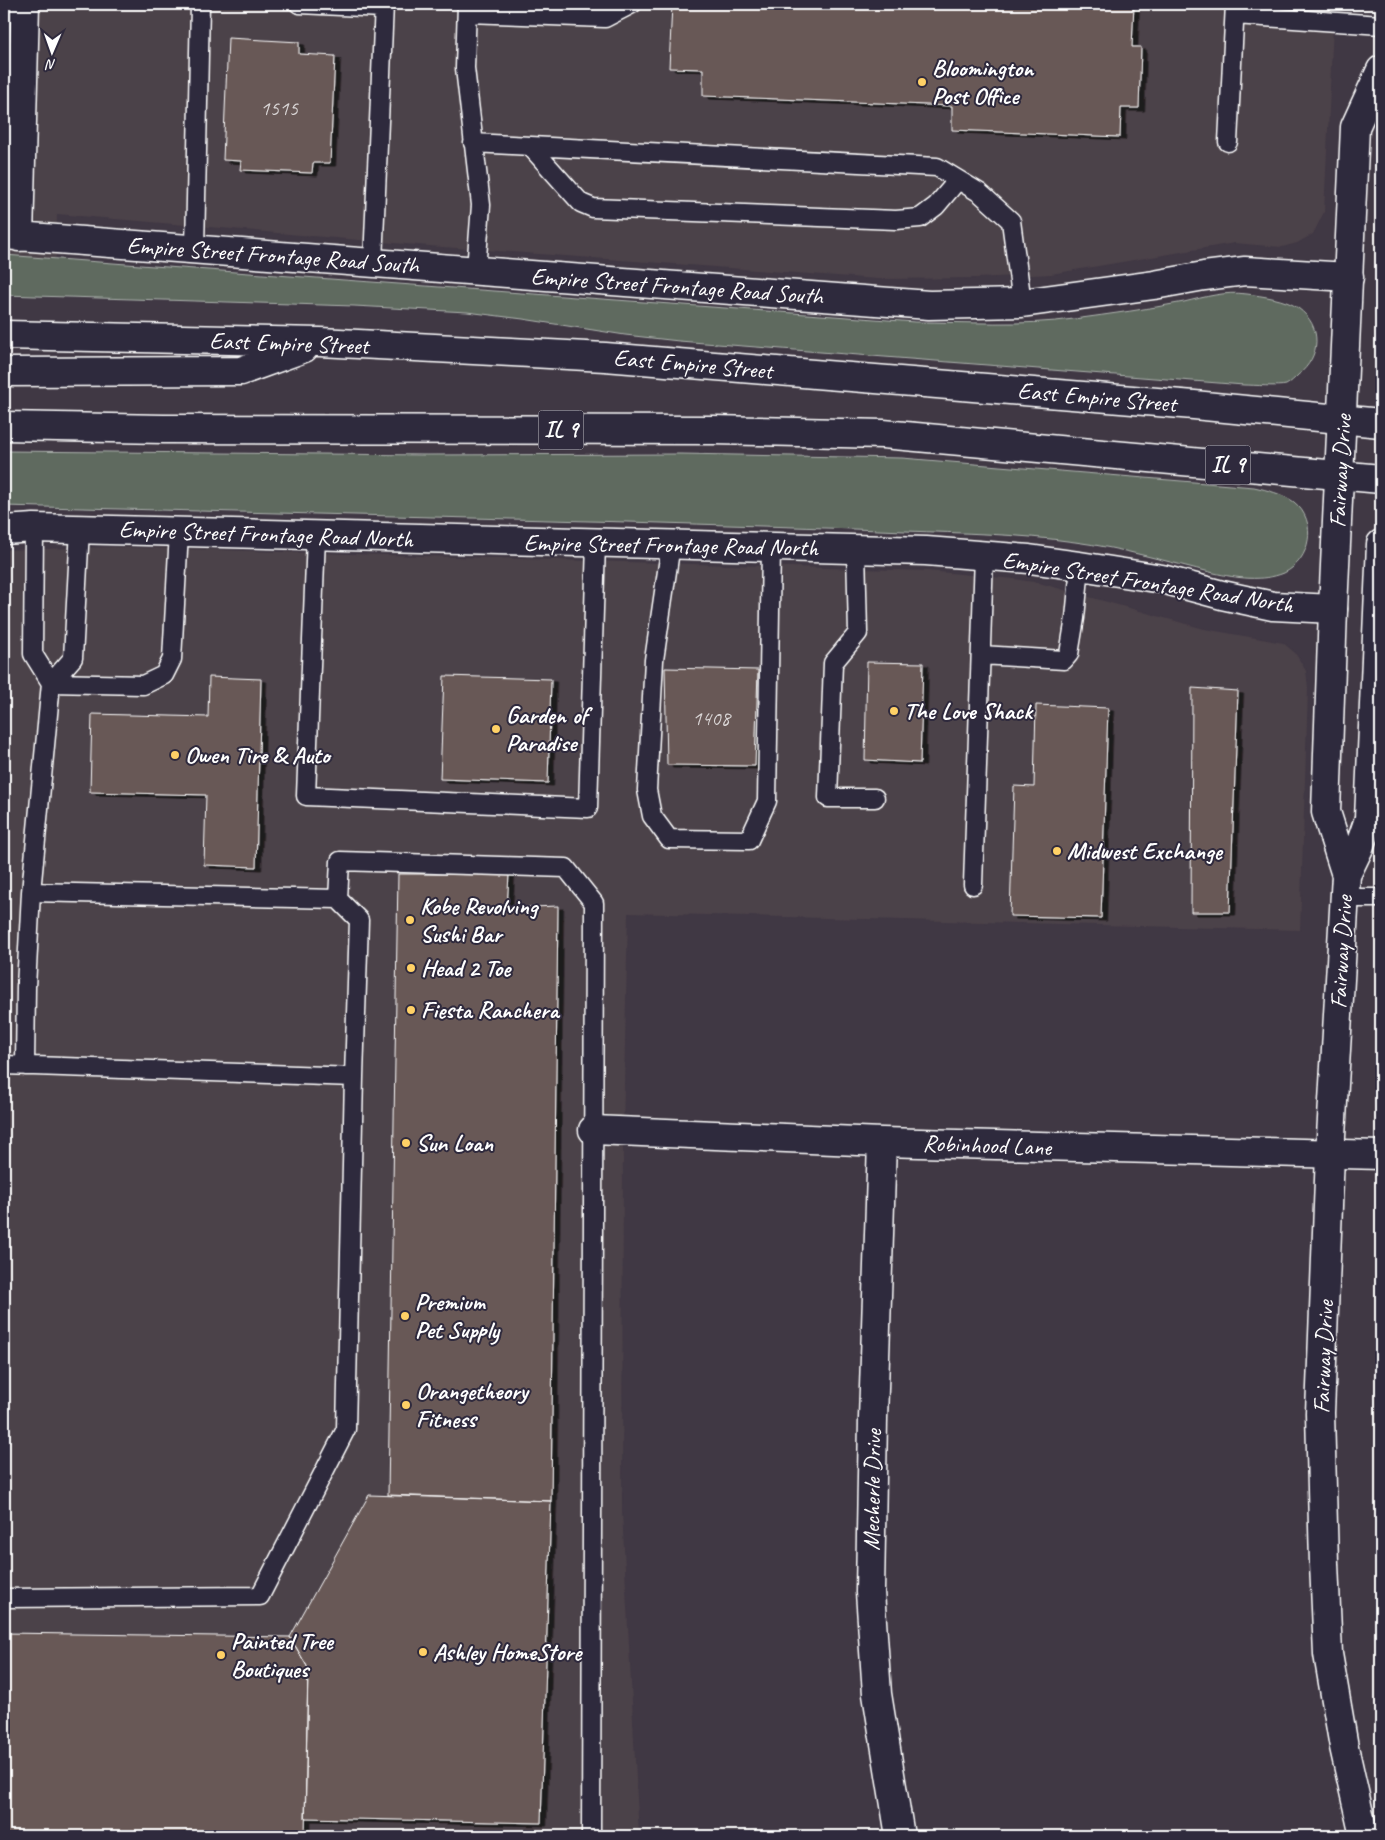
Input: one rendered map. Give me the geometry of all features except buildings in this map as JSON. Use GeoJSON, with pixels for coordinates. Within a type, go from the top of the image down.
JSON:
{"type":"FeatureCollection","features":[{"type":"Feature","properties":{"kind":"main road"},"geometry":{"type":"LineString","coordinates":[[12,236],[25,4]]}},
{"type":"Feature","properties":{"kind":"main road","name":"Fairway Drive"},"geometry":{"type":"LineString","coordinates":[[1345,886],[1326,812],[1333,610],[1355,127],[1381,70]]}},
{"type":"Feature","properties":{"kind":"main road","name":"Empire Street Frontage Road South"},"geometry":{"type":"LineString","coordinates":[[12,236],[195,248],[929,305],[1022,303],[1245,271],[1349,278]]}},
{"type":"Feature","properties":{"kind":"main road","name":"East Empire Street"},"geometry":{"type":"LineString","coordinates":[[4,335],[320,342],[604,357],[1194,405],[1381,423]]}},
{"type":"Feature","properties":{"kind":"main road"},"geometry":{"type":"LineString","coordinates":[[4,372],[242,371],[320,342]]}},
{"type":"Feature","properties":{"kind":"main road","name":"IL 9"},"geometry":{"type":"LineString","coordinates":[[4,426],[704,430],[883,434],[1381,479]]}},
{"type":"Feature","properties":{"kind":"main road","name":"Empire Street Frontage Road North"},"geometry":{"type":"LineString","coordinates":[[4,530],[34,528],[80,529],[926,551],[1029,559],[1080,566],[1162,579],[1273,606],[1333,610]]}},
{"type":"Feature","properties":{"kind":"main road","name":"Fairway Drive"},"geometry":{"type":"LineString","coordinates":[[1364,1836],[1344,1747],[1328,1645],[1320,1413],[1330,1154],[1345,886],[1369,819],[1381,544]]}},
{"type":"Feature","properties":{"kind":"main road","name":"Robinhood Lane"},"geometry":{"type":"LineString","coordinates":[[593,1130],[882,1142],[1381,1155]]}},
{"type":"Feature","properties":{"kind":"main road","name":"Mecherle Drive"},"geometry":{"type":"LineString","coordinates":[[882,1142],[870,1592],[877,1694],[900,1836]]}},
{"type":"Feature","properties":{"kind":"lane"},"geometry":{"type":"LineString","coordinates":[[195,248],[200,4]]}},
{"type":"Feature","properties":{"kind":"lane"},"geometry":{"type":"LineString","coordinates":[[299,4],[383,6],[373,262]]}},
{"type":"Feature","properties":{"kind":"lane"},"geometry":{"type":"LineString","coordinates":[[476,270],[481,204],[465,68],[467,8],[552,10],[605,18],[632,4]]}},
{"type":"Feature","properties":{"kind":"lane"},"geometry":{"type":"LineString","coordinates":[[1228,142],[1235,10],[1381,25]]}},
{"type":"Feature","properties":{"kind":"lane"},"geometry":{"type":"LineString","coordinates":[[473,143],[937,167],[980,193],[1010,222],[1022,303]]}},
{"type":"Feature","properties":{"kind":"lane"},"geometry":{"type":"LineString","coordinates":[[530,146],[581,203],[593,208],[896,220],[920,218],[936,206],[958,180]]}},
{"type":"Feature","properties":{"kind":"lane"},"geometry":{"type":"LineString","coordinates":[[34,528],[33,654],[51,683]]}},
{"type":"Feature","properties":{"kind":"lane"},"geometry":{"type":"LineString","coordinates":[[26,1066],[26,988],[31,892],[51,683],[73,658],[80,529]]}},
{"type":"Feature","properties":{"kind":"lane"},"geometry":{"type":"LineString","coordinates":[[51,683],[143,685],[164,675],[172,659],[179,532]]}},
{"type":"Feature","properties":{"kind":"lane"},"geometry":{"type":"LineString","coordinates":[[316,536],[306,796],[588,808],[596,543]]}},
{"type":"Feature","properties":{"kind":"lane"},"geometry":{"type":"LineString","coordinates":[[671,544],[654,660],[647,790],[652,816],[669,839],[749,840],[767,801],[771,547]]}},
{"type":"Feature","properties":{"kind":"lane"},"geometry":{"type":"LineString","coordinates":[[856,549],[858,633],[832,663],[828,798],[875,798]]}},
{"type":"Feature","properties":{"kind":"lane"},"geometry":{"type":"LineString","coordinates":[[972,885],[984,555]]}},
{"type":"Feature","properties":{"kind":"lane"},"geometry":{"type":"LineString","coordinates":[[981,655],[1064,660],[1069,654],[1080,566]]}},
{"type":"Feature","properties":{"kind":"lane"},"geometry":{"type":"LineString","coordinates":[[338,899],[340,861],[566,868],[594,903],[591,1836]]}},
{"type":"Feature","properties":{"kind":"lane"},"geometry":{"type":"LineString","coordinates":[[1345,886],[1381,898]]}},
{"type":"Feature","properties":{"kind":"lane"},"geometry":{"type":"LineString","coordinates":[[4,1598],[260,1596],[346,1429],[359,920],[338,899],[31,892]]}},
{"type":"Feature","properties":{"kind":"lane"},"geometry":{"type":"LineString","coordinates":[[4,1065],[354,1076]]}},
{"type":"Feature","properties":{"kind":"shaded area"},"geometry":{"type":"Polygon","coordinates":[[[4,4],[1334,4],[1324,212],[1313,234],[1297,243],[1282,247],[1234,243],[1051,274],[976,278],[878,279],[430,246],[57,214],[55,280],[4,277],[4,4]]]}},
{"type":"Feature","properties":{"kind":"shaded area"},"geometry":{"type":"Polygon","coordinates":[[[114,547],[927,571],[1014,579],[1039,583],[1204,629],[1283,643],[1295,653],[1306,671],[1308,688],[1300,930],[628,913],[623,1128],[622,1512],[639,1836],[4,1836],[4,550],[114,547]]]}},
{"type":"Feature","properties":{"kind":"green space"},"geometry":{"type":"Polygon","coordinates":[[[4,255],[915,322],[1015,323],[1054,321],[1143,309],[1215,295],[1239,293],[1274,298],[1298,308],[1312,324],[1316,342],[1315,351],[1306,368],[1288,384],[1278,386],[1244,385],[679,341],[467,312],[354,306],[4,295],[4,255]]]}},
{"type":"Feature","properties":{"kind":"green space"},"geometry":{"type":"Polygon","coordinates":[[[4,451],[427,455],[680,454],[902,458],[1254,487],[1280,495],[1294,502],[1302,510],[1309,529],[1305,550],[1293,567],[1276,576],[1249,578],[1214,573],[1093,545],[1054,539],[990,534],[628,522],[4,506],[4,451]]]}},
{"type":"Feature","properties":{"kind":"place","name":"Bloomington Post Office"},"geometry":{"type":"Point","coordinates":[922,82]}},
{"type":"Feature","properties":{"kind":"place","name":"The Love Shack"},"geometry":{"type":"Point","coordinates":[894,711]}},
{"type":"Feature","properties":{"kind":"place","name":"Garden of Paradise"},"geometry":{"type":"Point","coordinates":[496,729]}},
{"type":"Feature","properties":{"kind":"place","name":"Owen Tire & Auto"},"geometry":{"type":"Point","coordinates":[175,755]}},
{"type":"Feature","properties":{"kind":"place","name":"Midwest Exchange"},"geometry":{"type":"Point","coordinates":[1057,851]}},
{"type":"Feature","properties":{"kind":"place","name":"Kobe Revolving Sushi Bar"},"geometry":{"type":"Point","coordinates":[410,920]}},
{"type":"Feature","properties":{"kind":"place","name":"Head 2 Toe"},"geometry":{"type":"Point","coordinates":[411,968]}},
{"type":"Feature","properties":{"kind":"place","name":"Fiesta Ranchera"},"geometry":{"type":"Point","coordinates":[411,1010]}},
{"type":"Feature","properties":{"kind":"place","name":"Sun Loan"},"geometry":{"type":"Point","coordinates":[406,1143]}},
{"type":"Feature","properties":{"kind":"place","name":"Premium Pet Supply"},"geometry":{"type":"Point","coordinates":[405,1316]}},
{"type":"Feature","properties":{"kind":"place","name":"Orangetheory Fitness"},"geometry":{"type":"Point","coordinates":[406,1405]}},
{"type":"Feature","properties":{"kind":"place","name":"Ashley HomeStore"},"geometry":{"type":"Point","coordinates":[423,1652]}},
{"type":"Feature","properties":{"kind":"place","name":"Painted Tree Boutiques"},"geometry":{"type":"Point","coordinates":[221,1655]}}]}
